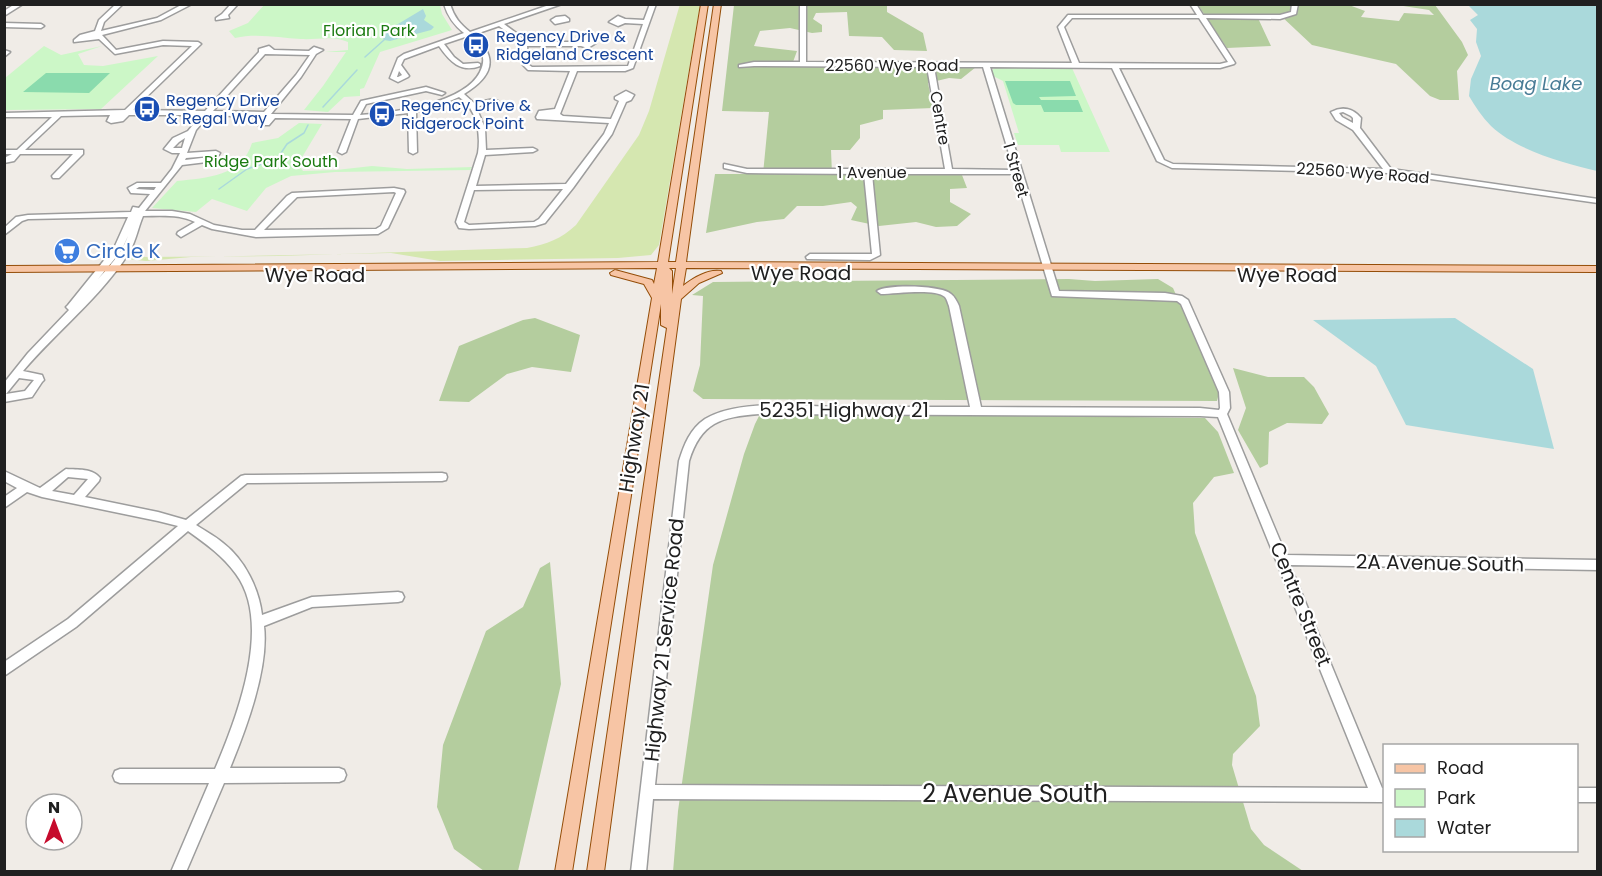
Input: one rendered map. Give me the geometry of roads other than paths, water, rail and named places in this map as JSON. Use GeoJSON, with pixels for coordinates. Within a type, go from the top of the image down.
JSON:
{"type":"FeatureCollection","features":[{"type":"Feature","properties":{"kind":"main road","name":"Highway 21"},"geometry":{"type":"LineString","coordinates":[[595,872],[676,298],[666,242],[705,4]]}},
{"type":"Feature","properties":{"kind":"main road","name":"Highway 21"},"geometry":{"type":"LineString","coordinates":[[563,872],[657,298],[683,246],[718,4]]}},
{"type":"Feature","properties":{"kind":"main road"},"geometry":{"type":"LineString","coordinates":[[667,364],[664,347],[677,204],[674,192]]}},
{"type":"Feature","properties":{"kind":"main road"},"geometry":{"type":"LineString","coordinates":[[617,269],[652,257],[666,242]]}},
{"type":"Feature","properties":{"kind":"main road"},"geometry":{"type":"LineString","coordinates":[[683,246],[690,257],[708,266]]}},
{"type":"Feature","properties":{"kind":"main road","name":"Wye Road"},"geometry":{"type":"LineString","coordinates":[[4,276],[104,272],[671,269],[708,266],[1598,276]]}},
{"type":"Feature","properties":{"kind":"main road","name":"Wye Road"},"geometry":{"type":"LineString","coordinates":[[4,269],[104,272]]}},
{"type":"Feature","properties":{"kind":"main road"},"geometry":{"type":"LineString","coordinates":[[617,269],[648,282],[657,298]]}},
{"type":"Feature","properties":{"kind":"main road","name":"Wye Road"},"geometry":{"type":"LineString","coordinates":[[671,269],[717,273],[1598,269]]}},
{"type":"Feature","properties":{"kind":"main road"},"geometry":{"type":"LineString","coordinates":[[676,298],[695,281],[717,273]]}},
{"type":"Feature","properties":{"kind":"street"},"geometry":{"type":"LineString","coordinates":[[4,14],[20,4]]}},
{"type":"Feature","properties":{"kind":"street"},"geometry":{"type":"LineString","coordinates":[[98,34],[100,23],[120,4]]}},
{"type":"Feature","properties":{"kind":"street"},"geometry":{"type":"LineString","coordinates":[[98,34],[159,19],[189,4]]}},
{"type":"Feature","properties":{"kind":"street"},"geometry":{"type":"LineString","coordinates":[[224,16],[235,4]]}},
{"type":"Feature","properties":{"kind":"street"},"geometry":{"type":"LineString","coordinates":[[127,112],[355,117],[412,111],[459,94],[478,80],[488,62],[488,54],[484,48],[455,23],[447,12],[447,4]]}},
{"type":"Feature","properties":{"kind":"street"},"geometry":{"type":"LineString","coordinates":[[398,65],[401,58],[406,55],[470,36],[544,7],[559,4]]}},
{"type":"Feature","properties":{"kind":"street"},"geometry":{"type":"LineString","coordinates":[[525,44],[527,68],[632,67],[652,4]]}},
{"type":"Feature","properties":{"kind":"street","name":"22560 Wye Road"},"geometry":{"type":"LineString","coordinates":[[803,4],[803,64]]}},
{"type":"Feature","properties":{"kind":"street"},"geometry":{"type":"LineString","coordinates":[[1193,4],[1201,16]]}},
{"type":"Feature","properties":{"kind":"street"},"geometry":{"type":"LineString","coordinates":[[1076,65],[1061,27],[1063,21],[1075,16],[1281,17],[1294,13],[1295,4]]}},
{"type":"Feature","properties":{"kind":"street"},"geometry":{"type":"LineString","coordinates":[[544,7],[559,18]]}},
{"type":"Feature","properties":{"kind":"street","name":"22560 Wye Road"},"geometry":{"type":"LineString","coordinates":[[741,66],[754,64],[1220,66],[1232,63],[1201,16]]}},
{"type":"Feature","properties":{"kind":"street"},"geometry":{"type":"LineString","coordinates":[[624,21],[647,22]]}},
{"type":"Feature","properties":{"kind":"street"},"geometry":{"type":"LineString","coordinates":[[4,25],[41,26]]}},
{"type":"Feature","properties":{"kind":"street"},"geometry":{"type":"LineString","coordinates":[[501,25],[525,44],[581,44]]}},
{"type":"Feature","properties":{"kind":"street"},"geometry":{"type":"LineString","coordinates":[[4,115],[115,113],[111,121],[120,119],[198,44],[163,44],[115,52],[98,34]]}},
{"type":"Feature","properties":{"kind":"street"},"geometry":{"type":"LineString","coordinates":[[441,44],[457,64],[464,67]]}},
{"type":"Feature","properties":{"kind":"street"},"geometry":{"type":"LineString","coordinates":[[182,156],[168,149],[176,140],[189,133],[266,52],[313,53],[299,76],[268,115]]}},
{"type":"Feature","properties":{"kind":"street","name":"Centre"},"geometry":{"type":"LineString","coordinates":[[930,65],[950,172]]}},
{"type":"Feature","properties":{"kind":"street","name":"1 Street"},"geometry":{"type":"LineString","coordinates":[[986,65],[1054,294],[1165,296],[1179,298],[1185,302],[1224,392],[1225,408],[1222,414]]}},
{"type":"Feature","properties":{"kind":"street","name":"22560 Wye Road"},"geometry":{"type":"LineString","coordinates":[[1114,66],[1164,163],[1186,168],[1389,171],[1598,201]]}},
{"type":"Feature","properties":{"kind":"street"},"geometry":{"type":"LineString","coordinates":[[574,69],[559,114],[615,121]]}},
{"type":"Feature","properties":{"kind":"street"},"geometry":{"type":"LineString","coordinates":[[342,152],[355,117],[366,100],[426,89],[442,93]]}},
{"type":"Feature","properties":{"kind":"street"},"geometry":{"type":"LineString","coordinates":[[459,94],[474,105],[483,142],[482,153],[460,222],[465,226],[540,222],[593,156],[615,121],[623,100]]}},
{"type":"Feature","properties":{"kind":"street"},"geometry":{"type":"LineString","coordinates":[[474,105],[494,101]]}},
{"type":"Feature","properties":{"kind":"street"},"geometry":{"type":"LineString","coordinates":[[412,111],[413,152]]}},
{"type":"Feature","properties":{"kind":"street"},"geometry":{"type":"LineString","coordinates":[[4,161],[10,159],[32,137],[41,133],[54,115]]}},
{"type":"Feature","properties":{"kind":"street"},"geometry":{"type":"LineString","coordinates":[[1356,128],[1389,171]]}},
{"type":"Feature","properties":{"kind":"street"},"geometry":{"type":"LineString","coordinates":[[4,391],[132,242],[137,214],[182,156],[189,133]]}},
{"type":"Feature","properties":{"kind":"street"},"geometry":{"type":"LineString","coordinates":[[482,153],[533,150]]}},
{"type":"Feature","properties":{"kind":"street"},"geometry":{"type":"LineString","coordinates":[[4,152],[80,152],[56,176]]}},
{"type":"Feature","properties":{"kind":"street","name":"1 Avenue"},"geometry":{"type":"LineString","coordinates":[[727,166],[747,171],[1016,172]]}},
{"type":"Feature","properties":{"kind":"street"},"geometry":{"type":"LineString","coordinates":[[810,257],[870,257],[876,255],[868,172]]}},
{"type":"Feature","properties":{"kind":"street"},"geometry":{"type":"LineString","coordinates":[[153,193],[134,191],[132,188],[141,184],[161,185]]}},
{"type":"Feature","properties":{"kind":"street"},"geometry":{"type":"LineString","coordinates":[[471,188],[570,186]]}},
{"type":"Feature","properties":{"kind":"street"},"geometry":{"type":"LineString","coordinates":[[4,233],[19,219],[28,217],[137,214],[190,216],[230,232],[256,234],[382,230],[400,192],[394,190],[295,195],[256,234]]}},
{"type":"Feature","properties":{"kind":"street"},"geometry":{"type":"LineString","coordinates":[[181,234],[201,222]]}},
{"type":"Feature","properties":{"kind":"street"},"geometry":{"type":"LineString","coordinates":[[881,291],[937,292],[946,294],[950,298],[954,306],[976,410]]}},
{"type":"Feature","properties":{"kind":"street"},"geometry":{"type":"LineString","coordinates":[[4,398],[28,394],[39,380],[39,377],[35,375],[18,375]]}},
{"type":"Feature","properties":{"kind":"street","name":"52351 Highway 21"},"geometry":{"type":"LineString","coordinates":[[712,419],[727,414],[759,410],[976,410],[1222,414]]}},
{"type":"Feature","properties":{"kind":"street","name":"Centre Street"},"geometry":{"type":"LineString","coordinates":[[1222,414],[1381,795]]}},
{"type":"Feature","properties":{"kind":"street","name":"Highway 21 Service Road"},"geometry":{"type":"LineString","coordinates":[[638,872],[684,460],[688,444],[695,432],[712,419]]}},
{"type":"Feature","properties":{"kind":"street"},"geometry":{"type":"LineString","coordinates":[[42,493],[66,473],[90,475],[95,478],[76,500]]}},
{"type":"Feature","properties":{"kind":"street"},"geometry":{"type":"LineString","coordinates":[[4,475],[25,487],[42,493],[156,516],[187,525],[208,537],[240,569],[256,607],[259,622],[255,680],[246,710],[178,872]]}},
{"type":"Feature","properties":{"kind":"street"},"geometry":{"type":"LineString","coordinates":[[4,670],[72,623],[245,479],[442,477]]}},
{"type":"Feature","properties":{"kind":"street"},"geometry":{"type":"LineString","coordinates":[[4,504],[25,487]]}},
{"type":"Feature","properties":{"kind":"street","name":"2A Avenue South"},"geometry":{"type":"LineString","coordinates":[[1284,560],[1598,565]]}},
{"type":"Feature","properties":{"kind":"street"},"geometry":{"type":"LineString","coordinates":[[259,622],[312,602],[348,598],[398,597]]}},
{"type":"Feature","properties":{"kind":"street"},"geometry":{"type":"LineString","coordinates":[[120,776],[339,775]]}},
{"type":"Feature","properties":{"kind":"street","name":"2 Avenue South"},"geometry":{"type":"LineString","coordinates":[[646,792],[1381,795]]}},
{"type":"Feature","properties":{"kind":"street"},"geometry":{"type":"LineString","coordinates":[[1578,795],[1598,795]]}},
{"type":"Feature","properties":{"kind":"water","name":"Boag Lake"},"geometry":{"type":"Polygon","coordinates":[[[1468,5],[1597,5],[1597,171],[1527,149],[1501,134],[1482,115],[1469,96],[1471,79],[1481,56],[1476,42],[1477,29],[1470,20],[1478,15],[1468,5]]]}},
{"type":"Feature","properties":{"kind":"water"},"geometry":{"type":"Polygon","coordinates":[[[423,9],[426,16],[424,20],[434,27],[431,30],[390,41],[384,40],[382,37],[388,30],[423,9]]]}},
{"type":"Feature","properties":{"kind":"water"},"geometry":{"type":"Polygon","coordinates":[[[1455,318],[1533,369],[1554,449],[1406,425],[1376,366],[1313,320],[1455,318]]]}},
{"type":"Feature","properties":{"kind":"waterway"},"geometry":{"type":"LineString","coordinates":[[365,57],[384,40]]}},
{"type":"Feature","properties":{"kind":"waterway"},"geometry":{"type":"LineString","coordinates":[[323,107],[357,70]]}},
{"type":"Feature","properties":{"kind":"waterway"},"geometry":{"type":"LineString","coordinates":[[219,189],[247,169],[277,159],[287,144],[304,133],[308,125]]}},
{"type":"Feature","properties":{"kind":"place","name":"Regency Drive & Ridgeland Crescent"},"geometry":{"type":"Point","coordinates":[476,45]}},
{"type":"Feature","properties":{"kind":"place","name":"Regency Drive & Regal Way"},"geometry":{"type":"Point","coordinates":[147,109]}},
{"type":"Feature","properties":{"kind":"place","name":"Regency Drive & Ridgerock Point"},"geometry":{"type":"Point","coordinates":[382,114]}},
{"type":"Feature","properties":{"kind":"place","name":"Circle K"},"geometry":{"type":"Point","coordinates":[67,251]}},
{"type":"Feature","properties":{"kind":"park label","name":"Florian Park"},"geometry":{"type":"Point","coordinates":[369,30]}},
{"type":"Feature","properties":{"kind":"park label","name":"Ridge Park South"},"geometry":{"type":"Point","coordinates":[271,161]}}]}
